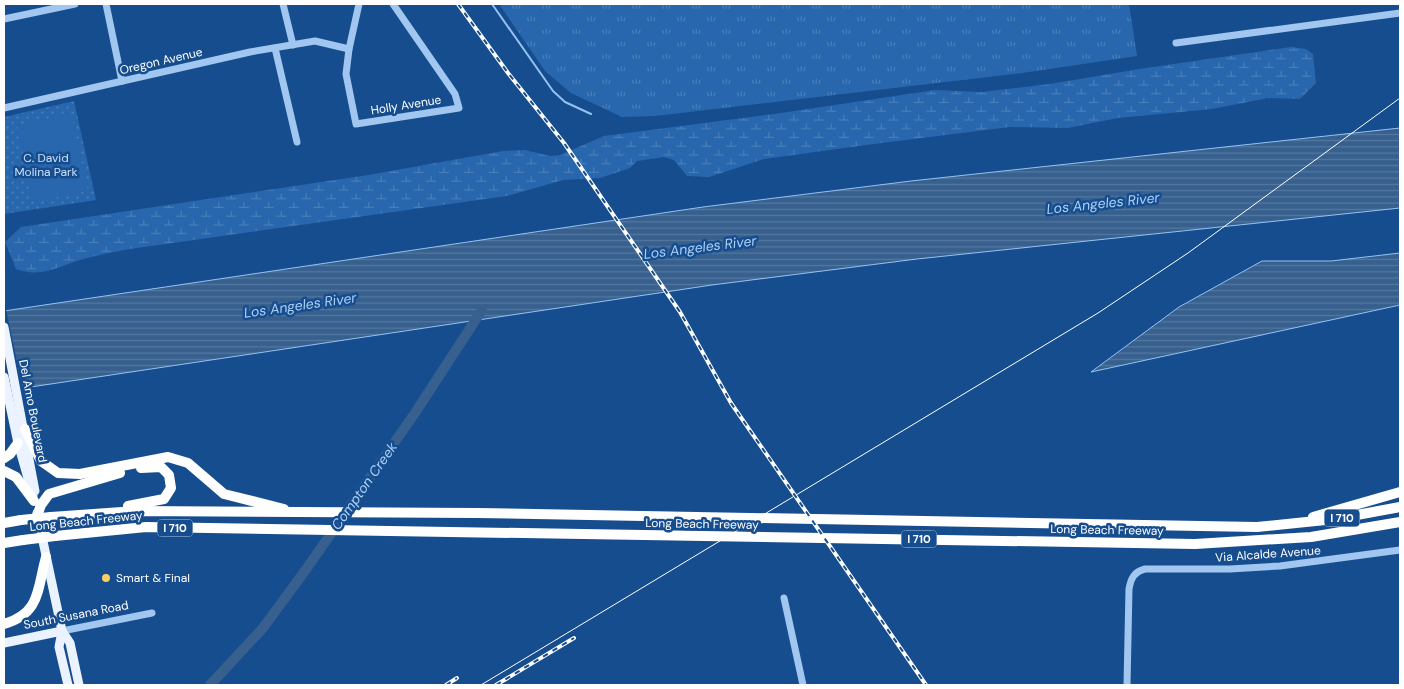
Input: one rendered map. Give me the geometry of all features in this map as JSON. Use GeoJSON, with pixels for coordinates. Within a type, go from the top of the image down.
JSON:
{"type":"FeatureCollection","features":[{"type":"Feature","properties":{"kind":"highway"},"geometry":{"type":"LineString","coordinates":[[24,429],[41,461],[58,473],[80,474],[168,457],[188,463],[224,494],[302,513]]}},
{"type":"Feature","properties":{"kind":"highway"},"geometry":{"type":"LineString","coordinates":[[4,458],[10,454],[18,443]]}},
{"type":"Feature","properties":{"kind":"highway"},"geometry":{"type":"LineString","coordinates":[[38,516],[41,505],[49,494],[88,481],[154,466],[162,467],[169,475],[172,488],[164,498],[86,513]]}},
{"type":"Feature","properties":{"kind":"highway"},"geometry":{"type":"LineString","coordinates":[[4,470],[16,477],[34,501]]}},
{"type":"Feature","properties":{"kind":"highway"},"geometry":{"type":"LineString","coordinates":[[1283,526],[1400,492]]}},
{"type":"Feature","properties":{"kind":"highway","name":"Long Beach Freeway"},"geometry":{"type":"LineString","coordinates":[[4,523],[86,513],[146,511],[478,513],[1283,526],[1400,507]]}},
{"type":"Feature","properties":{"kind":"highway","name":"Long Beach Freeway"},"geometry":{"type":"LineString","coordinates":[[4,543],[146,527],[382,533],[1195,544],[1311,536],[1400,522]]}},
{"type":"Feature","properties":{"kind":"highway"},"geometry":{"type":"LineString","coordinates":[[4,624],[22,617],[34,604],[39,591],[46,557]]}},
{"type":"Feature","properties":{"kind":"main road","name":"Del Amo Boulevard"},"geometry":{"type":"LineString","coordinates":[[4,327],[36,492],[34,501]]}},
{"type":"Feature","properties":{"kind":"main road","name":"Del Amo Boulevard"},"geometry":{"type":"LineString","coordinates":[[4,377],[18,443],[38,516],[62,631]]}},
{"type":"Feature","properties":{"kind":"main road","name":"South Susana Road"},"geometry":{"type":"LineString","coordinates":[[4,643],[62,631]]}},
{"type":"Feature","properties":{"kind":"main road"},"geometry":{"type":"LineString","coordinates":[[62,631],[59,647],[68,685]]}},
{"type":"Feature","properties":{"kind":"main road"},"geometry":{"type":"LineString","coordinates":[[62,631],[70,643],[79,685]]}},
{"type":"Feature","properties":{"kind":"street"},"geometry":{"type":"LineString","coordinates":[[4,20],[75,4]]}},
{"type":"Feature","properties":{"kind":"street"},"geometry":{"type":"LineString","coordinates":[[106,4],[122,81]]}},
{"type":"Feature","properties":{"kind":"street"},"geometry":{"type":"LineString","coordinates":[[283,4],[293,45]]}},
{"type":"Feature","properties":{"kind":"street"},"geometry":{"type":"LineString","coordinates":[[349,48],[359,4]]}},
{"type":"Feature","properties":{"kind":"street","name":"Holly Avenue"},"geometry":{"type":"LineString","coordinates":[[349,48],[346,74],[356,124],[458,108],[455,94],[393,4]]}},
{"type":"Feature","properties":{"kind":"street"},"geometry":{"type":"LineString","coordinates":[[1176,43],[1400,13]]}},
{"type":"Feature","properties":{"kind":"street","name":"Oregon Avenue"},"geometry":{"type":"LineString","coordinates":[[4,108],[275,48],[323,41],[349,48]]}},
{"type":"Feature","properties":{"kind":"street"},"geometry":{"type":"LineString","coordinates":[[275,48],[297,142]]}},
{"type":"Feature","properties":{"kind":"street","name":"Via Alcalde Avenue"},"geometry":{"type":"LineString","coordinates":[[1127,685],[1129,589],[1131,580],[1138,571],[1145,569],[1280,566],[1400,550]]}},
{"type":"Feature","properties":{"kind":"street"},"geometry":{"type":"LineString","coordinates":[[784,598],[803,685]]}},
{"type":"Feature","properties":{"kind":"street","name":"South Susana Road"},"geometry":{"type":"LineString","coordinates":[[62,631],[152,613]]}},
{"type":"Feature","properties":{"kind":"green space"},"geometry":{"type":"Polygon","coordinates":[[[499,4],[1129,4],[1137,56],[1022,73],[655,116],[622,117],[571,93],[545,71],[499,4]]]}},
{"type":"Feature","properties":{"kind":"green space"},"geometry":{"type":"Polygon","coordinates":[[[1291,47],[1306,49],[1313,54],[1316,83],[1300,99],[1268,98],[1212,109],[1118,118],[1068,128],[1009,127],[866,145],[764,159],[709,177],[687,176],[674,160],[664,157],[637,161],[630,168],[600,178],[563,180],[507,196],[130,249],[86,258],[41,272],[16,269],[5,242],[21,227],[368,175],[503,151],[525,150],[550,156],[560,155],[604,136],[781,113],[935,90],[982,92],[1050,84],[1291,47]]]}},
{"type":"Feature","properties":{"kind":"green space","name":"C. David Molina Park"},"geometry":{"type":"Polygon","coordinates":[[[74,101],[96,200],[4,214],[4,117],[74,101]]]}},
{"type":"Feature","properties":{"kind":"green space"},"geometry":{"type":"Polygon","coordinates":[[[71,113],[88,191],[33,202],[17,125],[71,113]]]}},
{"type":"Feature","properties":{"kind":"water","name":"Los Angeles River"},"geometry":{"type":"Polygon","coordinates":[[[1400,128],[1400,208],[917,259],[712,285],[4,391],[4,311],[703,207],[911,181],[1400,128]]]}},
{"type":"Feature","properties":{"kind":"water"},"geometry":{"type":"Polygon","coordinates":[[[1400,253],[1400,305],[1091,372],[1179,307],[1262,261],[1331,261],[1400,253]]]}},
{"type":"Feature","properties":{"kind":"pier"},"geometry":{"type":"Polygon","coordinates":[[[4,309],[6,309],[23,390],[4,393],[4,309]]]}},
{"type":"Feature","properties":{"kind":"waterway"},"geometry":{"type":"LineString","coordinates":[[492,4],[553,91],[565,102],[591,114]]}},
{"type":"Feature","properties":{"kind":"waterway","name":"Compton Creek"},"geometry":{"type":"LineString","coordinates":[[210,685],[263,628],[307,568],[415,413],[482,310]]}},
{"type":"Feature","properties":{"kind":"tram line"},"geometry":{"type":"LineString","coordinates":[[481,685],[1098,313],[1188,253],[1400,98]]}},
{"type":"Feature","properties":{"kind":"railway"},"geometry":{"type":"LineString","coordinates":[[458,4],[508,73],[564,143],[680,312],[731,403],[926,685]]}},
{"type":"Feature","properties":{"kind":"railway"},"geometry":{"type":"LineString","coordinates":[[496,685],[574,638]]}},
{"type":"Feature","properties":{"kind":"railway"},"geometry":{"type":"LineString","coordinates":[[446,685],[457,678]]}},
{"type":"Feature","properties":{"kind":"place","name":"Smart & Final"},"geometry":{"type":"Point","coordinates":[106,578]}}]}
